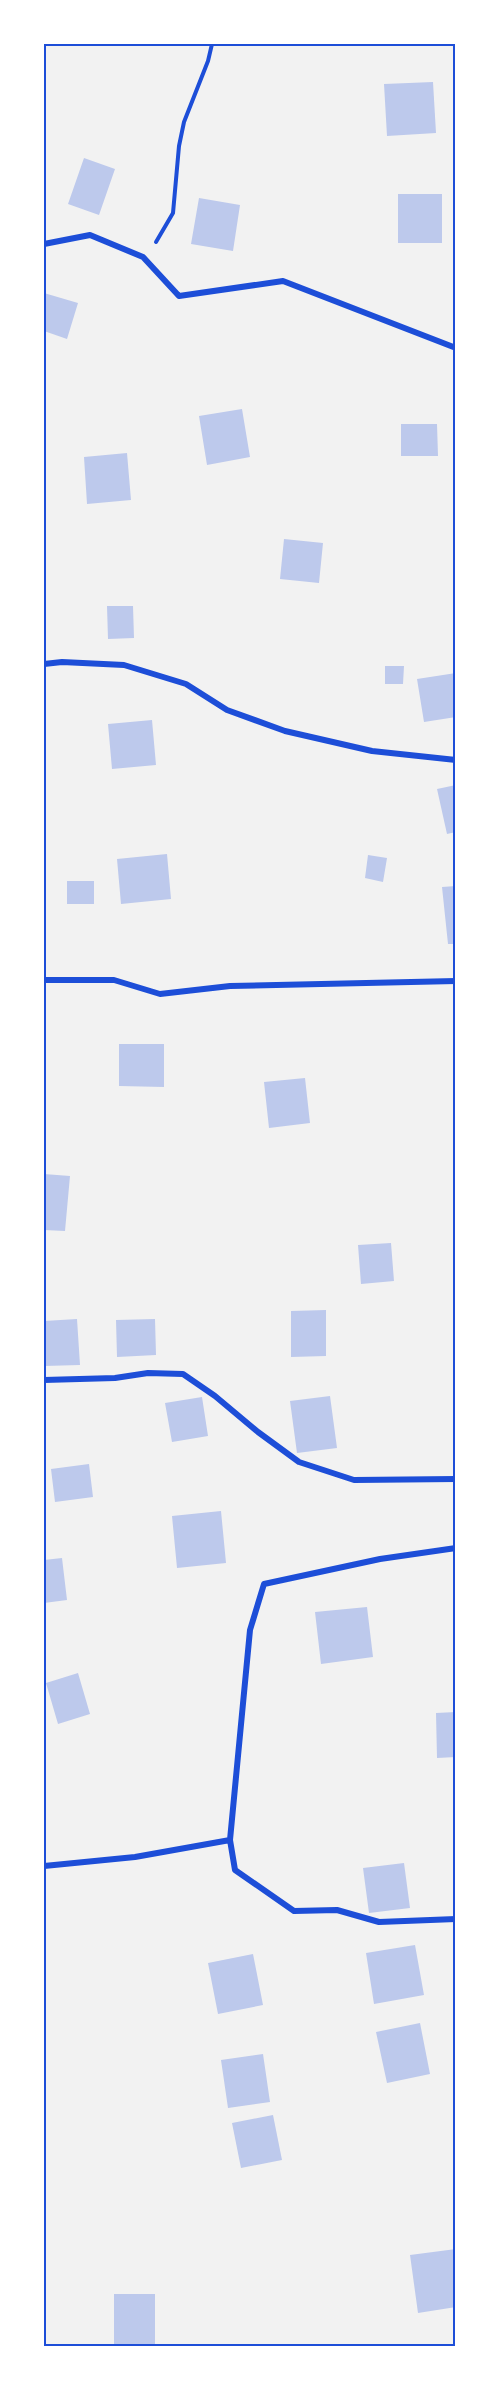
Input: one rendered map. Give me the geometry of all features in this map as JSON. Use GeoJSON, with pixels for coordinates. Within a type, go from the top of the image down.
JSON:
{"type":"FeatureCollection","features":[{"type":"Feature","properties":{"kind":"street"},"geometry":{"type":"LineString","coordinates":[[44,244],[90,235],[143,257],[179,296],[283,281],[456,348]]}},
{"type":"Feature","properties":{"kind":"street"},"geometry":{"type":"LineString","coordinates":[[44,664],[62,662],[124,665],[186,684],[227,710],[285,731],[372,751],[456,759]]}},
{"type":"Feature","properties":{"kind":"street"},"geometry":{"type":"LineString","coordinates":[[44,980],[114,980],[160,994],[230,986],[456,981]]}},
{"type":"Feature","properties":{"kind":"street"},"geometry":{"type":"LineString","coordinates":[[44,1380],[115,1378],[148,1373],[183,1374],[215,1396],[299,1462],[354,1480],[456,1479]]}},
{"type":"Feature","properties":{"kind":"street"},"geometry":{"type":"LineString","coordinates":[[456,1548],[380,1559],[264,1584],[250,1630],[230,1839],[235,1870],[294,1911],[338,1910],[379,1922],[456,1919]]}},
{"type":"Feature","properties":{"kind":"street"},"geometry":{"type":"LineString","coordinates":[[44,1866],[135,1857],[230,1839]]}},
{"type":"Feature","properties":{"kind":"path"},"geometry":{"type":"LineString","coordinates":[[143,257],[156,242],[173,213],[179,146],[212,44]]}},
{"type":"Feature","properties":{"kind":"building"},"geometry":{"type":"Polygon","coordinates":[[[433,82],[436,133],[387,136],[384,84],[433,82]]]}},
{"type":"Feature","properties":{"kind":"building"},"geometry":{"type":"Polygon","coordinates":[[[84,158],[115,169],[99,215],[68,204],[84,158]]]}},
{"type":"Feature","properties":{"kind":"building"},"geometry":{"type":"Polygon","coordinates":[[[398,194],[442,194],[442,243],[398,243],[398,194]]]}},
{"type":"Feature","properties":{"kind":"building"},"geometry":{"type":"Polygon","coordinates":[[[199,198],[240,205],[233,251],[191,244],[199,198]]]}},
{"type":"Feature","properties":{"kind":"building"},"geometry":{"type":"Polygon","coordinates":[[[44,293],[78,303],[67,339],[44,331],[44,293]]]}},
{"type":"Feature","properties":{"kind":"building"},"geometry":{"type":"Polygon","coordinates":[[[242,409],[250,457],[207,465],[199,416],[242,409]]]}},
{"type":"Feature","properties":{"kind":"building"},"geometry":{"type":"Polygon","coordinates":[[[401,424],[437,424],[438,456],[401,456],[401,424]]]}},
{"type":"Feature","properties":{"kind":"building"},"geometry":{"type":"Polygon","coordinates":[[[127,453],[131,500],[87,504],[84,457],[127,453]]]}},
{"type":"Feature","properties":{"kind":"building"},"geometry":{"type":"Polygon","coordinates":[[[284,539],[323,543],[319,583],[280,579],[284,539]]]}},
{"type":"Feature","properties":{"kind":"building"},"geometry":{"type":"Polygon","coordinates":[[[107,606],[133,606],[134,638],[108,639],[107,606]]]}},
{"type":"Feature","properties":{"kind":"building"},"geometry":{"type":"Polygon","coordinates":[[[385,666],[404,666],[403,684],[385,684],[385,666]]]}},
{"type":"Feature","properties":{"kind":"building"},"geometry":{"type":"Polygon","coordinates":[[[456,673],[456,717],[424,722],[417,679],[456,673]]]}},
{"type":"Feature","properties":{"kind":"building"},"geometry":{"type":"Polygon","coordinates":[[[152,720],[156,765],[112,769],[108,724],[152,720]]]}},
{"type":"Feature","properties":{"kind":"building"},"geometry":{"type":"Polygon","coordinates":[[[456,785],[456,832],[447,834],[437,789],[456,785]]]}},
{"type":"Feature","properties":{"kind":"building"},"geometry":{"type":"Polygon","coordinates":[[[167,854],[171,899],[121,904],[117,859],[167,854]]]}},
{"type":"Feature","properties":{"kind":"building"},"geometry":{"type":"Polygon","coordinates":[[[368,855],[387,858],[383,882],[365,878],[368,855]]]}},
{"type":"Feature","properties":{"kind":"building"},"geometry":{"type":"Polygon","coordinates":[[[67,881],[94,881],[94,904],[67,904],[67,881]]]}},
{"type":"Feature","properties":{"kind":"building"},"geometry":{"type":"Polygon","coordinates":[[[456,886],[456,944],[448,944],[442,887],[456,886]]]}},
{"type":"Feature","properties":{"kind":"building"},"geometry":{"type":"Polygon","coordinates":[[[119,1044],[164,1044],[164,1087],[119,1086],[119,1044]]]}},
{"type":"Feature","properties":{"kind":"building"},"geometry":{"type":"Polygon","coordinates":[[[305,1078],[310,1123],[269,1128],[264,1082],[305,1078]]]}},
{"type":"Feature","properties":{"kind":"building"},"geometry":{"type":"Polygon","coordinates":[[[44,1174],[70,1176],[65,1231],[44,1230],[44,1174]]]}},
{"type":"Feature","properties":{"kind":"building"},"geometry":{"type":"Polygon","coordinates":[[[391,1243],[394,1281],[361,1284],[358,1245],[391,1243]]]}},
{"type":"Feature","properties":{"kind":"building"},"geometry":{"type":"Polygon","coordinates":[[[326,1310],[326,1356],[291,1357],[291,1311],[326,1310]]]}},
{"type":"Feature","properties":{"kind":"building"},"geometry":{"type":"Polygon","coordinates":[[[77,1319],[80,1365],[44,1366],[44,1321],[77,1319]]]}},
{"type":"Feature","properties":{"kind":"building"},"geometry":{"type":"Polygon","coordinates":[[[155,1319],[156,1355],[117,1357],[116,1320],[155,1319]]]}},
{"type":"Feature","properties":{"kind":"building"},"geometry":{"type":"Polygon","coordinates":[[[330,1396],[337,1448],[297,1453],[290,1401],[330,1396]]]}},
{"type":"Feature","properties":{"kind":"building"},"geometry":{"type":"Polygon","coordinates":[[[202,1397],[208,1436],[172,1442],[165,1403],[202,1397]]]}},
{"type":"Feature","properties":{"kind":"building"},"geometry":{"type":"Polygon","coordinates":[[[89,1464],[93,1497],[55,1502],[51,1469],[89,1464]]]}},
{"type":"Feature","properties":{"kind":"building"},"geometry":{"type":"Polygon","coordinates":[[[221,1511],[226,1563],[177,1568],[172,1516],[221,1511]]]}},
{"type":"Feature","properties":{"kind":"building"},"geometry":{"type":"Polygon","coordinates":[[[62,1558],[67,1600],[44,1603],[44,1560],[62,1558]]]}},
{"type":"Feature","properties":{"kind":"building"},"geometry":{"type":"Polygon","coordinates":[[[367,1607],[373,1657],[321,1664],[315,1612],[367,1607]]]}},
{"type":"Feature","properties":{"kind":"building"},"geometry":{"type":"Polygon","coordinates":[[[78,1673],[90,1714],[58,1724],[46,1683],[78,1673]]]}},
{"type":"Feature","properties":{"kind":"building"},"geometry":{"type":"Polygon","coordinates":[[[456,1712],[456,1757],[437,1758],[436,1713],[456,1712]]]}},
{"type":"Feature","properties":{"kind":"building"},"geometry":{"type":"Polygon","coordinates":[[[404,1863],[410,1908],[369,1913],[363,1868],[404,1863]]]}},
{"type":"Feature","properties":{"kind":"building"},"geometry":{"type":"Polygon","coordinates":[[[415,1945],[424,1995],[374,2004],[366,1953],[415,1945]]]}},
{"type":"Feature","properties":{"kind":"building"},"geometry":{"type":"Polygon","coordinates":[[[253,1954],[263,2005],[218,2014],[208,1963],[253,1954]]]}},
{"type":"Feature","properties":{"kind":"building"},"geometry":{"type":"Polygon","coordinates":[[[420,2023],[430,2074],[387,2083],[376,2032],[420,2023]]]}},
{"type":"Feature","properties":{"kind":"building"},"geometry":{"type":"Polygon","coordinates":[[[263,2054],[270,2102],[228,2108],[221,2060],[263,2054]]]}},
{"type":"Feature","properties":{"kind":"building"},"geometry":{"type":"Polygon","coordinates":[[[273,2115],[282,2160],[241,2168],[232,2123],[273,2115]]]}},
{"type":"Feature","properties":{"kind":"building"},"geometry":{"type":"Polygon","coordinates":[[[456,2249],[456,2307],[418,2313],[410,2255],[456,2249]]]}},
{"type":"Feature","properties":{"kind":"building"},"geometry":{"type":"Polygon","coordinates":[[[114,2294],[155,2294],[155,2345],[114,2345],[114,2294]]]}}]}
